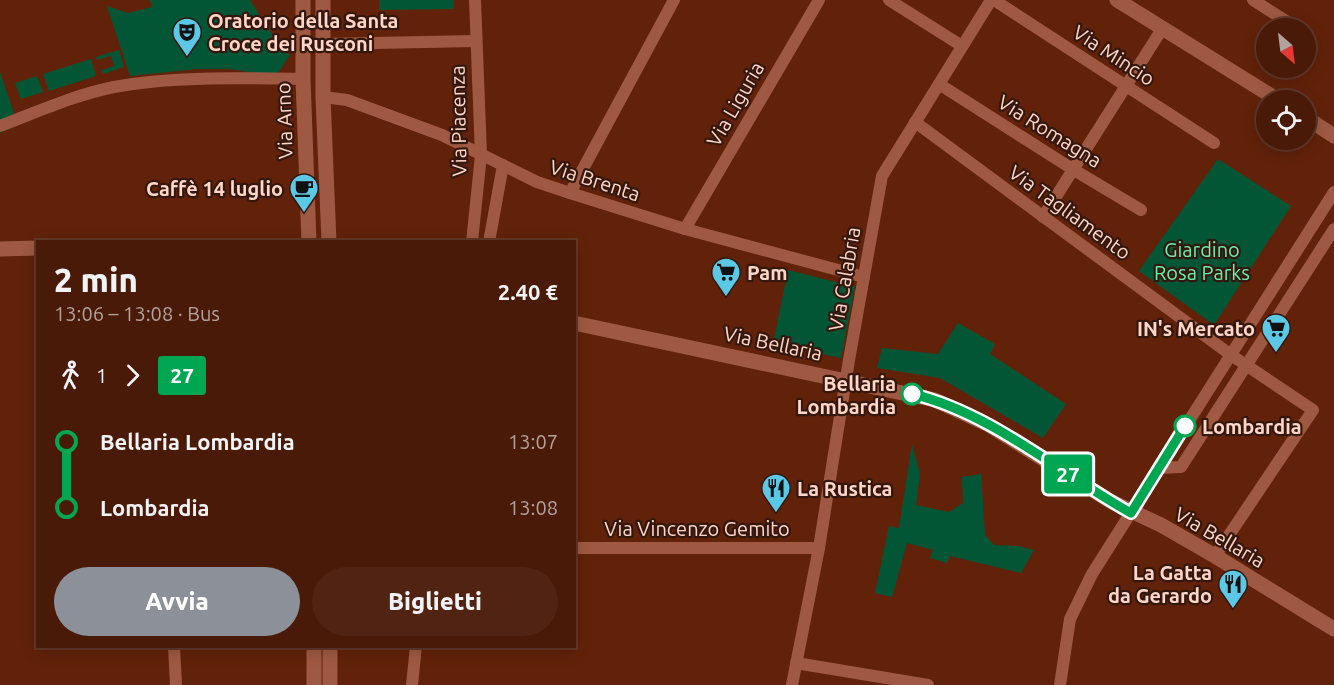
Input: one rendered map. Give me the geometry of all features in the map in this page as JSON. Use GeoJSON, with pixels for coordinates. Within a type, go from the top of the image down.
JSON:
{"type":"FeatureCollection","features":[{"type":"Feature","properties":{"kind":"street","name":"Via Arno"},"geometry":{"type":"LineString","coordinates":[[303,0],[303,79],[309,240]]}},
{"type":"Feature","properties":{"kind":"street","name":"Via Arno"},"geometry":{"type":"LineString","coordinates":[[323,0],[323,97],[329,240]]}},
{"type":"Feature","properties":{"kind":"street","name":"Via Piacenza"},"geometry":{"type":"LineString","coordinates":[[472,240],[481,155],[475,0]]}},
{"type":"Feature","properties":{"kind":"street"},"geometry":{"type":"LineString","coordinates":[[570,193],[674,0]]}},
{"type":"Feature","properties":{"kind":"street","name":"Via Liguria"},"geometry":{"type":"LineString","coordinates":[[685,229],[819,0]]}},
{"type":"Feature","properties":{"kind":"street"},"geometry":{"type":"LineString","coordinates":[[889,0],[962,46]]}},
{"type":"Feature","properties":{"kind":"street","name":"Via Calabria"},"geometry":{"type":"LineString","coordinates":[[792,685],[819,548],[882,176],[992,0]]}},
{"type":"Feature","properties":{"kind":"street","name":"Via Mincio"},"geometry":{"type":"LineString","coordinates":[[992,0],[1214,143]]}},
{"type":"Feature","properties":{"kind":"street"},"geometry":{"type":"LineString","coordinates":[[1117,0],[1262,90]]}},
{"type":"Feature","properties":{"kind":"street"},"geometry":{"type":"LineString","coordinates":[[1253,0],[1281,18]]}},
{"type":"Feature","properties":{"kind":"street"},"geometry":{"type":"LineString","coordinates":[[1043,217],[1162,29]]}},
{"type":"Feature","properties":{"kind":"street"},"geometry":{"type":"LineString","coordinates":[[323,44],[476,40]]}},
{"type":"Feature","properties":{"kind":"street"},"geometry":{"type":"LineString","coordinates":[[0,126],[62,102],[113,87],[216,79],[303,79]]}},
{"type":"Feature","properties":{"kind":"street","name":"Via Romagna"},"geometry":{"type":"LineString","coordinates":[[939,84],[1141,210]]}},
{"type":"Feature","properties":{"kind":"street","name":"Via Brenta"},"geometry":{"type":"LineString","coordinates":[[323,97],[347,100],[442,135],[537,182],[570,193],[685,229],[864,277]]}},
{"type":"Feature","properties":{"kind":"street","name":"Via Tagliamento"},"geometry":{"type":"LineString","coordinates":[[915,122],[1231,355],[1313,410],[1215,556]]}},
{"type":"Feature","properties":{"kind":"street"},"geometry":{"type":"LineString","coordinates":[[1316,124],[1334,136]]}},
{"type":"Feature","properties":{"kind":"street"},"geometry":{"type":"LineString","coordinates":[[489,240],[503,165]]}},
{"type":"Feature","properties":{"kind":"street"},"geometry":{"type":"LineString","coordinates":[[1060,685],[1070,619],[1092,574],[1334,192]]}},
{"type":"Feature","properties":{"kind":"street"},"geometry":{"type":"LineString","coordinates":[[1158,468],[1181,467],[1334,229]]}},
{"type":"Feature","properties":{"kind":"street"},"geometry":{"type":"LineString","coordinates":[[0,249],[36,248]]}},
{"type":"Feature","properties":{"kind":"street","name":"Via Bellaria"},"geometry":{"type":"LineString","coordinates":[[576,323],[935,400],[989,425],[1131,513],[1161,525],[1334,629]]}},
{"type":"Feature","properties":{"kind":"street","name":"Via Vincenzo Gemito"},"geometry":{"type":"LineString","coordinates":[[576,548],[819,548]]}},
{"type":"Feature","properties":{"kind":"street"},"geometry":{"type":"LineString","coordinates":[[174,648],[176,685]]}},
{"type":"Feature","properties":{"kind":"street"},"geometry":{"type":"LineString","coordinates":[[314,648],[314,685]]}},
{"type":"Feature","properties":{"kind":"street"},"geometry":{"type":"LineString","coordinates":[[330,648],[330,685]]}},
{"type":"Feature","properties":{"kind":"street"},"geometry":{"type":"LineString","coordinates":[[412,685],[416,648]]}},
{"type":"Feature","properties":{"kind":"street"},"geometry":{"type":"LineString","coordinates":[[796,663],[928,685]]}},
{"type":"Feature","properties":{"kind":"green space"},"geometry":{"type":"Polygon","coordinates":[[[150,0],[250,0],[281,48],[293,38],[285,51],[290,55],[276,76],[230,69],[197,69],[130,76],[107,6],[128,13],[152,7],[150,0]]]}},
{"type":"Feature","properties":{"kind":"green space"},"geometry":{"type":"Polygon","coordinates":[[[379,0],[454,0],[454,9],[379,10],[379,0]]]}},
{"type":"Feature","properties":{"kind":"green space"},"geometry":{"type":"Polygon","coordinates":[[[119,50],[124,67],[103,74],[102,70],[114,66],[111,56],[97,60],[96,57],[119,50]]]}},
{"type":"Feature","properties":{"kind":"green space"},"geometry":{"type":"Polygon","coordinates":[[[91,59],[96,76],[49,91],[43,74],[91,59]]]}},
{"type":"Feature","properties":{"kind":"green space"},"geometry":{"type":"Polygon","coordinates":[[[0,72],[18,125],[0,133],[0,72]]]}},
{"type":"Feature","properties":{"kind":"green space"},"geometry":{"type":"Polygon","coordinates":[[[37,76],[43,92],[21,99],[15,83],[37,76]]]}},
{"type":"Feature","properties":{"kind":"green space","name":"Giardino Rosa Parks"},"geometry":{"type":"Polygon","coordinates":[[[1218,159],[1291,206],[1214,325],[1139,271],[1218,159]]]}},
{"type":"Feature","properties":{"kind":"green space"},"geometry":{"type":"Polygon","coordinates":[[[788,270],[855,287],[841,358],[773,344],[788,270]]]}},
{"type":"Feature","properties":{"kind":"green space"},"geometry":{"type":"Polygon","coordinates":[[[958,323],[995,344],[990,354],[1066,404],[1043,438],[940,378],[877,368],[882,348],[938,354],[958,323]]]}},
{"type":"Feature","properties":{"kind":"green space"},"geometry":{"type":"Polygon","coordinates":[[[912,444],[920,474],[916,505],[949,512],[963,503],[962,477],[981,474],[985,535],[994,545],[1018,546],[1034,550],[1021,573],[950,556],[947,563],[930,558],[933,550],[907,543],[892,597],[875,593],[889,526],[899,528],[912,444]]]}},
{"type":"Feature","properties":{"kind":"bus line","name":"27"},"geometry":{"type":"LineString","coordinates":[[912,394],[935,400],[989,425],[1131,513],[1185,426]]}},
{"type":"Feature","properties":{"kind":"place","name":"Oratorio della Santa Croce dei Rusconi"},"geometry":{"type":"Point","coordinates":[187,58]}},
{"type":"Feature","properties":{"kind":"place","name":"Caffè 14 luglio"},"geometry":{"type":"Point","coordinates":[304,214]}},
{"type":"Feature","properties":{"kind":"place","name":"Pam"},"geometry":{"type":"Point","coordinates":[726,298]}},
{"type":"Feature","properties":{"kind":"place","name":"IN's Mercato"},"geometry":{"type":"Point","coordinates":[1276,354]}},
{"type":"Feature","properties":{"kind":"place","name":"Bellaria Lombardia"},"geometry":{"type":"Point","coordinates":[912,394]}},
{"type":"Feature","properties":{"kind":"place","name":"Lombardia"},"geometry":{"type":"Point","coordinates":[1185,426]}},
{"type":"Feature","properties":{"kind":"place","name":"La Rustica"},"geometry":{"type":"Point","coordinates":[776,514]}},
{"type":"Feature","properties":{"kind":"place","name":"La Gatta da Gerardo"},"geometry":{"type":"Point","coordinates":[1233,610]}}]}
